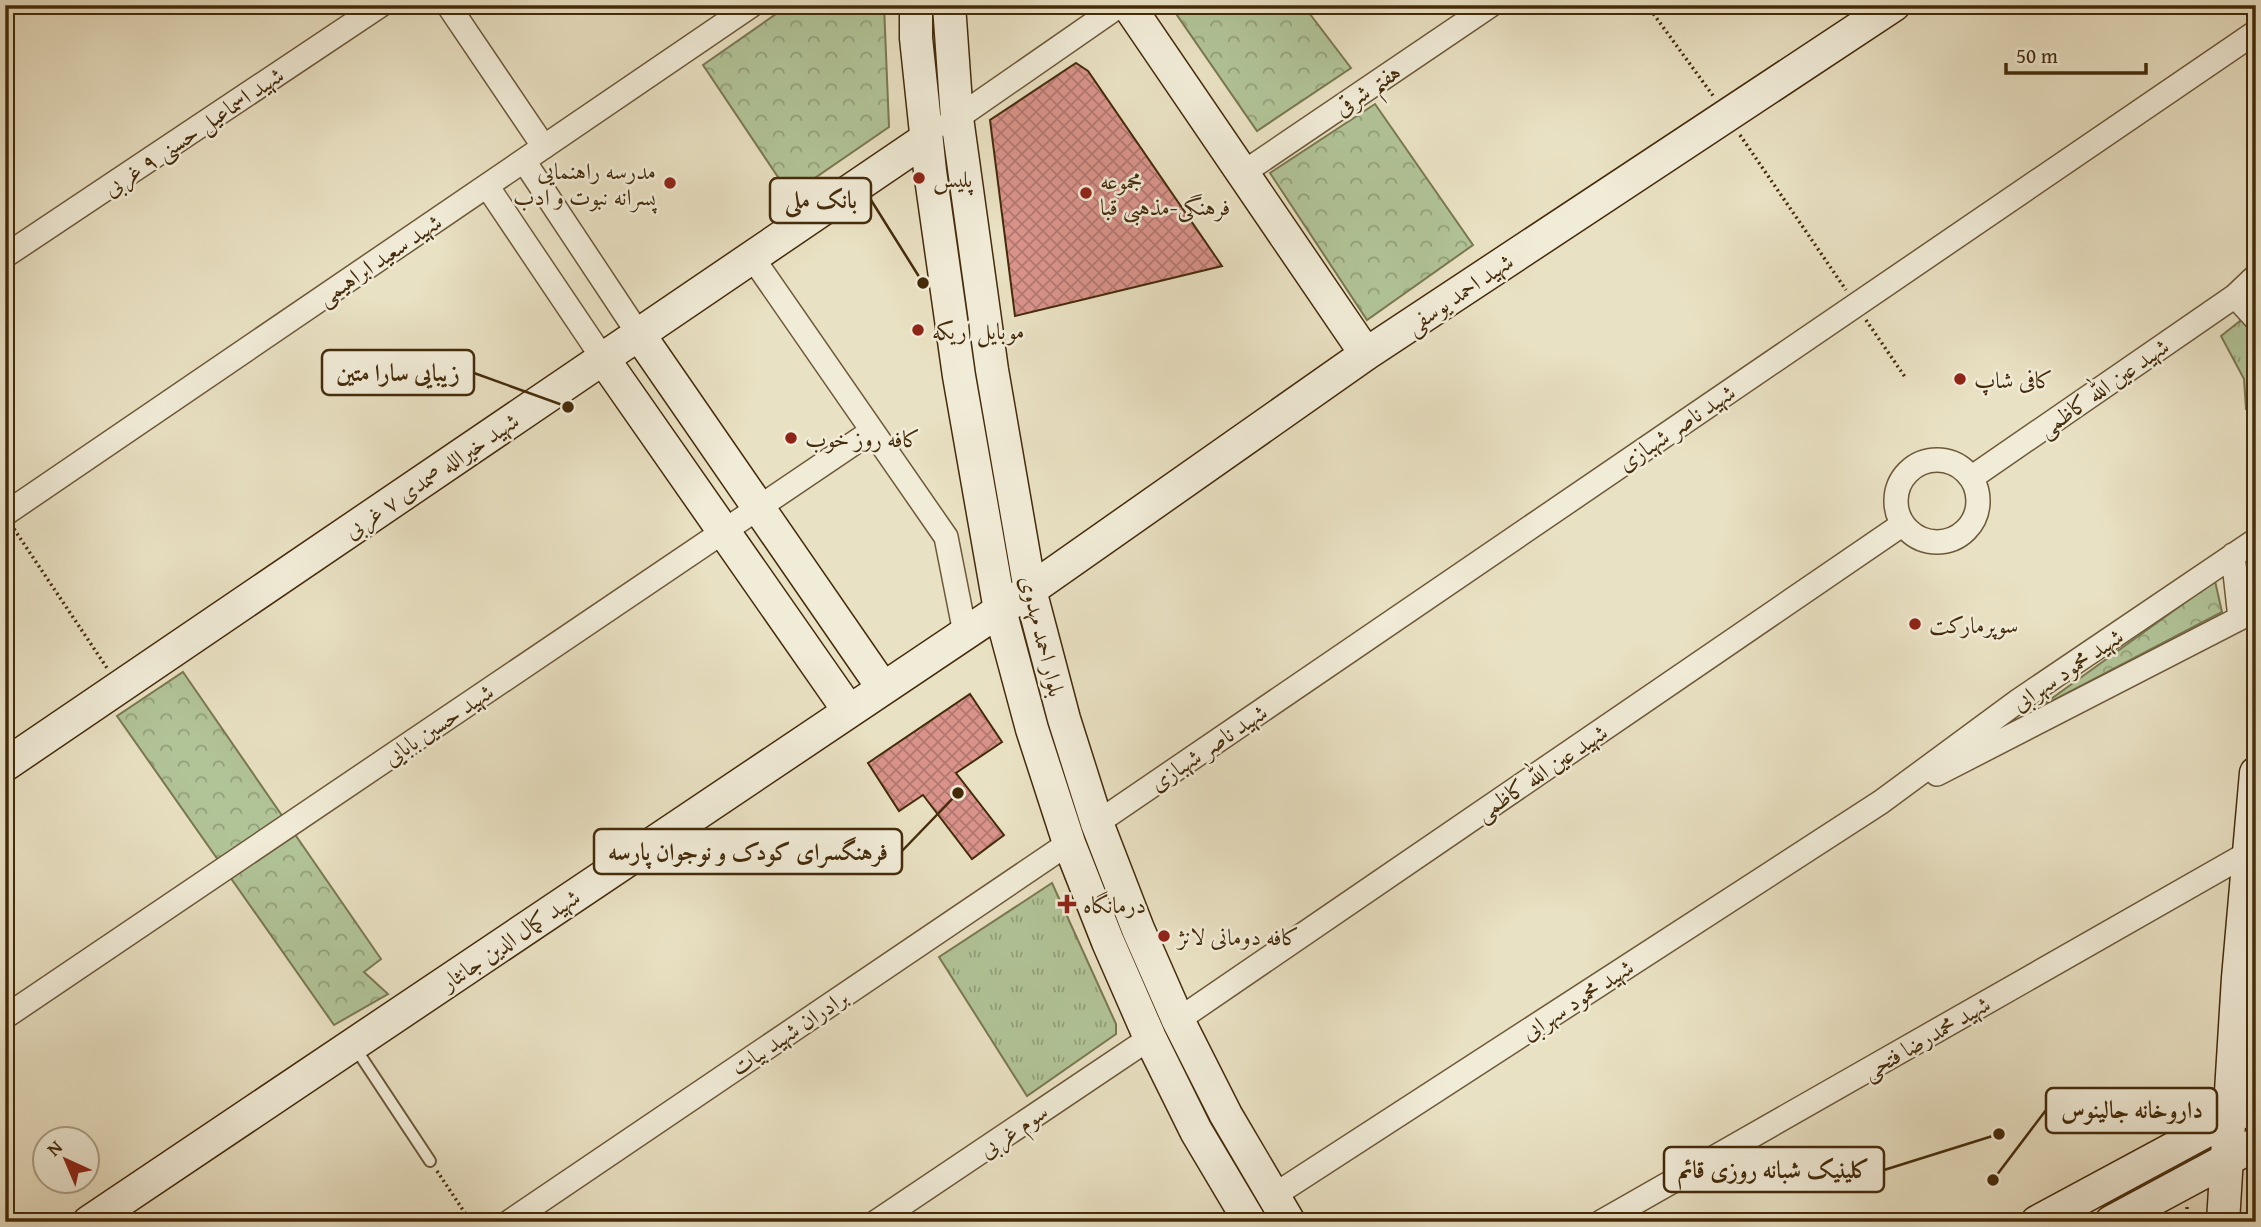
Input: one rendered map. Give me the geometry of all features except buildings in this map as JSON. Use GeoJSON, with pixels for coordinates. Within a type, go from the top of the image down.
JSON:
{"type":"FeatureCollection","features":[{"type":"Feature","properties":{"kind":"street","name":"شهید اسماعیل حسنی ۹ غربی"},"geometry":{"type":"LineString","coordinates":[[5,256],[381,5]]}},
{"type":"Feature","properties":{"kind":"street"},"geometry":{"type":"LineString","coordinates":[[448,5],[544,147]]}},
{"type":"Feature","properties":{"kind":"street","name":"شهید سعید ابراهیمی"},"geometry":{"type":"LineString","coordinates":[[9,520],[486,186],[752,5]]}},
{"type":"Feature","properties":{"kind":"street","name":"بلوار احمد مهدوی"},"geometry":{"type":"LineString","coordinates":[[916,5],[916,38],[926,138],[959,376],[1000,610],[1032,729],[1069,843],[1150,1038],[1196,1131],[1250,1222]]}},
{"type":"Feature","properties":{"kind":"street","name":"بلوار احمد مهدوی"},"geometry":{"type":"LineString","coordinates":[[949,5],[957,118],[992,370],[1030,590],[1064,719],[1097,823],[1138,929],[1178,1020],[1226,1115],[1281,1209]]}},
{"type":"Feature","properties":{"kind":"street"},"geometry":{"type":"LineString","coordinates":[[926,138],[1120,5]]}},
{"type":"Feature","properties":{"kind":"street"},"geometry":{"type":"LineString","coordinates":[[1128,5],[1366,354]]}},
{"type":"Feature","properties":{"kind":"street","name":"هفتم شرقی"},"geometry":{"type":"LineString","coordinates":[[1243,173],[1491,5]]}},
{"type":"Feature","properties":{"kind":"street","name":"شهید احمد یوسفی"},"geometry":{"type":"LineString","coordinates":[[1000,610],[1366,354],[1894,5]]}},
{"type":"Feature","properties":{"kind":"street","name":"شهید ناصر شهبازی"},"geometry":{"type":"LineString","coordinates":[[1097,823],[2256,32]]}},
{"type":"Feature","properties":{"kind":"street","name":"شهید خیرالله صمدی ۷ غربی"},"geometry":{"type":"LineString","coordinates":[[5,765],[926,138]]}},
{"type":"Feature","properties":{"kind":"street"},"geometry":{"type":"LineString","coordinates":[[524,161],[638,333],[883,688]]}},
{"type":"Feature","properties":{"kind":"street"},"geometry":{"type":"LineString","coordinates":[[486,186],[602,358],[849,711]]}},
{"type":"Feature","properties":{"kind":"street"},"geometry":{"type":"LineString","coordinates":[[752,257],[946,537],[965,633]]}},
{"type":"Feature","properties":{"kind":"street","name":"شهید عین الله کاظمی"},"geometry":{"type":"LineString","coordinates":[[1971,478],[2235,296],[2256,276]]}},
{"type":"Feature","properties":{"kind":"street"},"geometry":{"type":"LineString","coordinates":[[2235,296],[2256,319]]}},
{"type":"Feature","properties":{"kind":"street","name":"شهید حسین بابایی"},"geometry":{"type":"LineString","coordinates":[[5,1017],[872,431]]}},
{"type":"Feature","properties":{"kind":"street"},"geometry":{"type":"LineString","coordinates":[[1945,461],[1955,464],[1971,478],[1976,488],[1977,509],[1968,528],[1960,535],[1940,542],[1929,542],[1919,538],[1903,524],[1896,505],[1897,494],[1906,475],[1914,468],[1924,463],[1945,461]]}},
{"type":"Feature","properties":{"kind":"street","name":"شهید عین الله کاظمی"},"geometry":{"type":"LineString","coordinates":[[1178,1020],[1903,524]]}},
{"type":"Feature","properties":{"kind":"street","name":"شهید محمود سهرابی"},"geometry":{"type":"LineString","coordinates":[[1281,1209],[1881,802],[2018,701],[2256,540]]}},
{"type":"Feature","properties":{"kind":"street"},"geometry":{"type":"LineString","coordinates":[[2234,555],[2248,614]]}},
{"type":"Feature","properties":{"kind":"street","name":"شهید کمال الدین جانثار"},"geometry":{"type":"LineString","coordinates":[[89,1222],[1000,610]]}},
{"type":"Feature","properties":{"kind":"street","name":"شهید محمود سهرابی"},"geometry":{"type":"LineString","coordinates":[[1881,802],[2248,614]]}},
{"type":"Feature","properties":{"kind":"street"},"geometry":{"type":"LineString","coordinates":[[2018,701],[2015,710],[2017,719],[2023,725],[2032,727]]}},
{"type":"Feature","properties":{"kind":"street"},"geometry":{"type":"LineString","coordinates":[[2223,1222],[2226,1160],[2242,1111],[2238,978],[2256,773]]}},
{"type":"Feature","properties":{"kind":"street","name":"برادران شهید بیات"},"geometry":{"type":"LineString","coordinates":[[509,1222],[1069,843]]}},
{"type":"Feature","properties":{"kind":"street","name":"شهید محمدرضا فتحی"},"geometry":{"type":"LineString","coordinates":[[1601,1222],[2250,852]]}},
{"type":"Feature","properties":{"kind":"street"},"geometry":{"type":"LineString","coordinates":[[1150,1038],[1178,1020]]}},
{"type":"Feature","properties":{"kind":"street","name":"سوم غربی"},"geometry":{"type":"LineString","coordinates":[[876,1222],[1150,1038]]}},
{"type":"Feature","properties":{"kind":"street"},"geometry":{"type":"LineString","coordinates":[[2037,1222],[2242,1111]]}},
{"type":"Feature","properties":{"kind":"street"},"geometry":{"type":"LineString","coordinates":[[2111,1222],[2256,1144]]}},
{"type":"Feature","properties":{"kind":"lane"},"geometry":{"type":"LineString","coordinates":[[353,1044],[430,1161]]}},
{"type":"Feature","properties":{"kind":"path"},"geometry":{"type":"LineString","coordinates":[[1647,5],[1727,115],[1905,376]]}},
{"type":"Feature","properties":{"kind":"path"},"geometry":{"type":"LineString","coordinates":[[9,520],[120,688]]}},
{"type":"Feature","properties":{"kind":"path"},"geometry":{"type":"LineString","coordinates":[[430,1161],[471,1222]]}},
{"type":"Feature","properties":{"kind":"green space"},"geometry":{"type":"Polygon","coordinates":[[[789,5],[884,5],[889,127],[790,195],[703,65],[789,5]]]}},
{"type":"Feature","properties":{"kind":"green space"},"geometry":{"type":"Polygon","coordinates":[[[1170,5],[1303,5],[1351,68],[1257,131],[1170,5]]]}},
{"type":"Feature","properties":{"kind":"green space"},"geometry":{"type":"Polygon","coordinates":[[[1375,104],[1473,245],[1367,320],[1270,173],[1375,104]]]}},
{"type":"Feature","properties":{"kind":"green space"},"geometry":{"type":"Polygon","coordinates":[[[2250,319],[2256,323],[2256,409],[2246,409],[2244,379],[2221,336],[2240,321],[2250,319]]]}},
{"type":"Feature","properties":{"kind":"green space"},"geometry":{"type":"Polygon","coordinates":[[[2215,581],[2222,612],[2037,709],[2215,581]]]}},
{"type":"Feature","properties":{"kind":"green space"},"geometry":{"type":"Polygon","coordinates":[[[183,672],[381,959],[364,972],[388,994],[334,1025],[117,716],[183,672]]]}},
{"type":"Feature","properties":{"kind":"green space"},"geometry":{"type":"Polygon","coordinates":[[[1052,883],[1116,1024],[1116,1034],[1027,1096],[939,957],[1052,883]]]}},
{"type":"Feature","properties":{"kind":"place","name":"پلیس"},"geometry":{"type":"Point","coordinates":[919,178]}},
{"type":"Feature","properties":{"kind":"place","name":"مدرسه راهنمایی پسرانه نبوت و ادب"},"geometry":{"type":"Point","coordinates":[670,183]}},
{"type":"Feature","properties":{"kind":"place","name":"مجموعه فرهنگی-مذهبی قبا"},"geometry":{"type":"Point","coordinates":[1086,193]}},
{"type":"Feature","properties":{"kind":"place","name":"بانک ملی"},"geometry":{"type":"Point","coordinates":[923,283]}},
{"type":"Feature","properties":{"kind":"place","name":"موبایل اریکه"},"geometry":{"type":"Point","coordinates":[918,330]}},
{"type":"Feature","properties":{"kind":"place","name":"کافی شاپ"},"geometry":{"type":"Point","coordinates":[1960,379]}},
{"type":"Feature","properties":{"kind":"place","name":"زیبایی سارا متین"},"geometry":{"type":"Point","coordinates":[568,407]}},
{"type":"Feature","properties":{"kind":"place","name":"کافه روز خوب"},"geometry":{"type":"Point","coordinates":[791,438]}},
{"type":"Feature","properties":{"kind":"place","name":"سوپرمارکت"},"geometry":{"type":"Point","coordinates":[1915,624]}},
{"type":"Feature","properties":{"kind":"place","name":"فرهنگسرای کودک و نوجوان پارسه"},"geometry":{"type":"Point","coordinates":[958,793]}},
{"type":"Feature","properties":{"kind":"place","name":"درمانگاه"},"geometry":{"type":"Point","coordinates":[1067,904]}},
{"type":"Feature","properties":{"kind":"place","name":"کافه دومانی لانژ"},"geometry":{"type":"Point","coordinates":[1164,936]}},
{"type":"Feature","properties":{"kind":"place","name":"کلینیک شبانه روزى قائم"},"geometry":{"type":"Point","coordinates":[1999,1134]}},
{"type":"Feature","properties":{"kind":"place","name":"داروخانه جالینوس"},"geometry":{"type":"Point","coordinates":[1993,1180]}}]}
